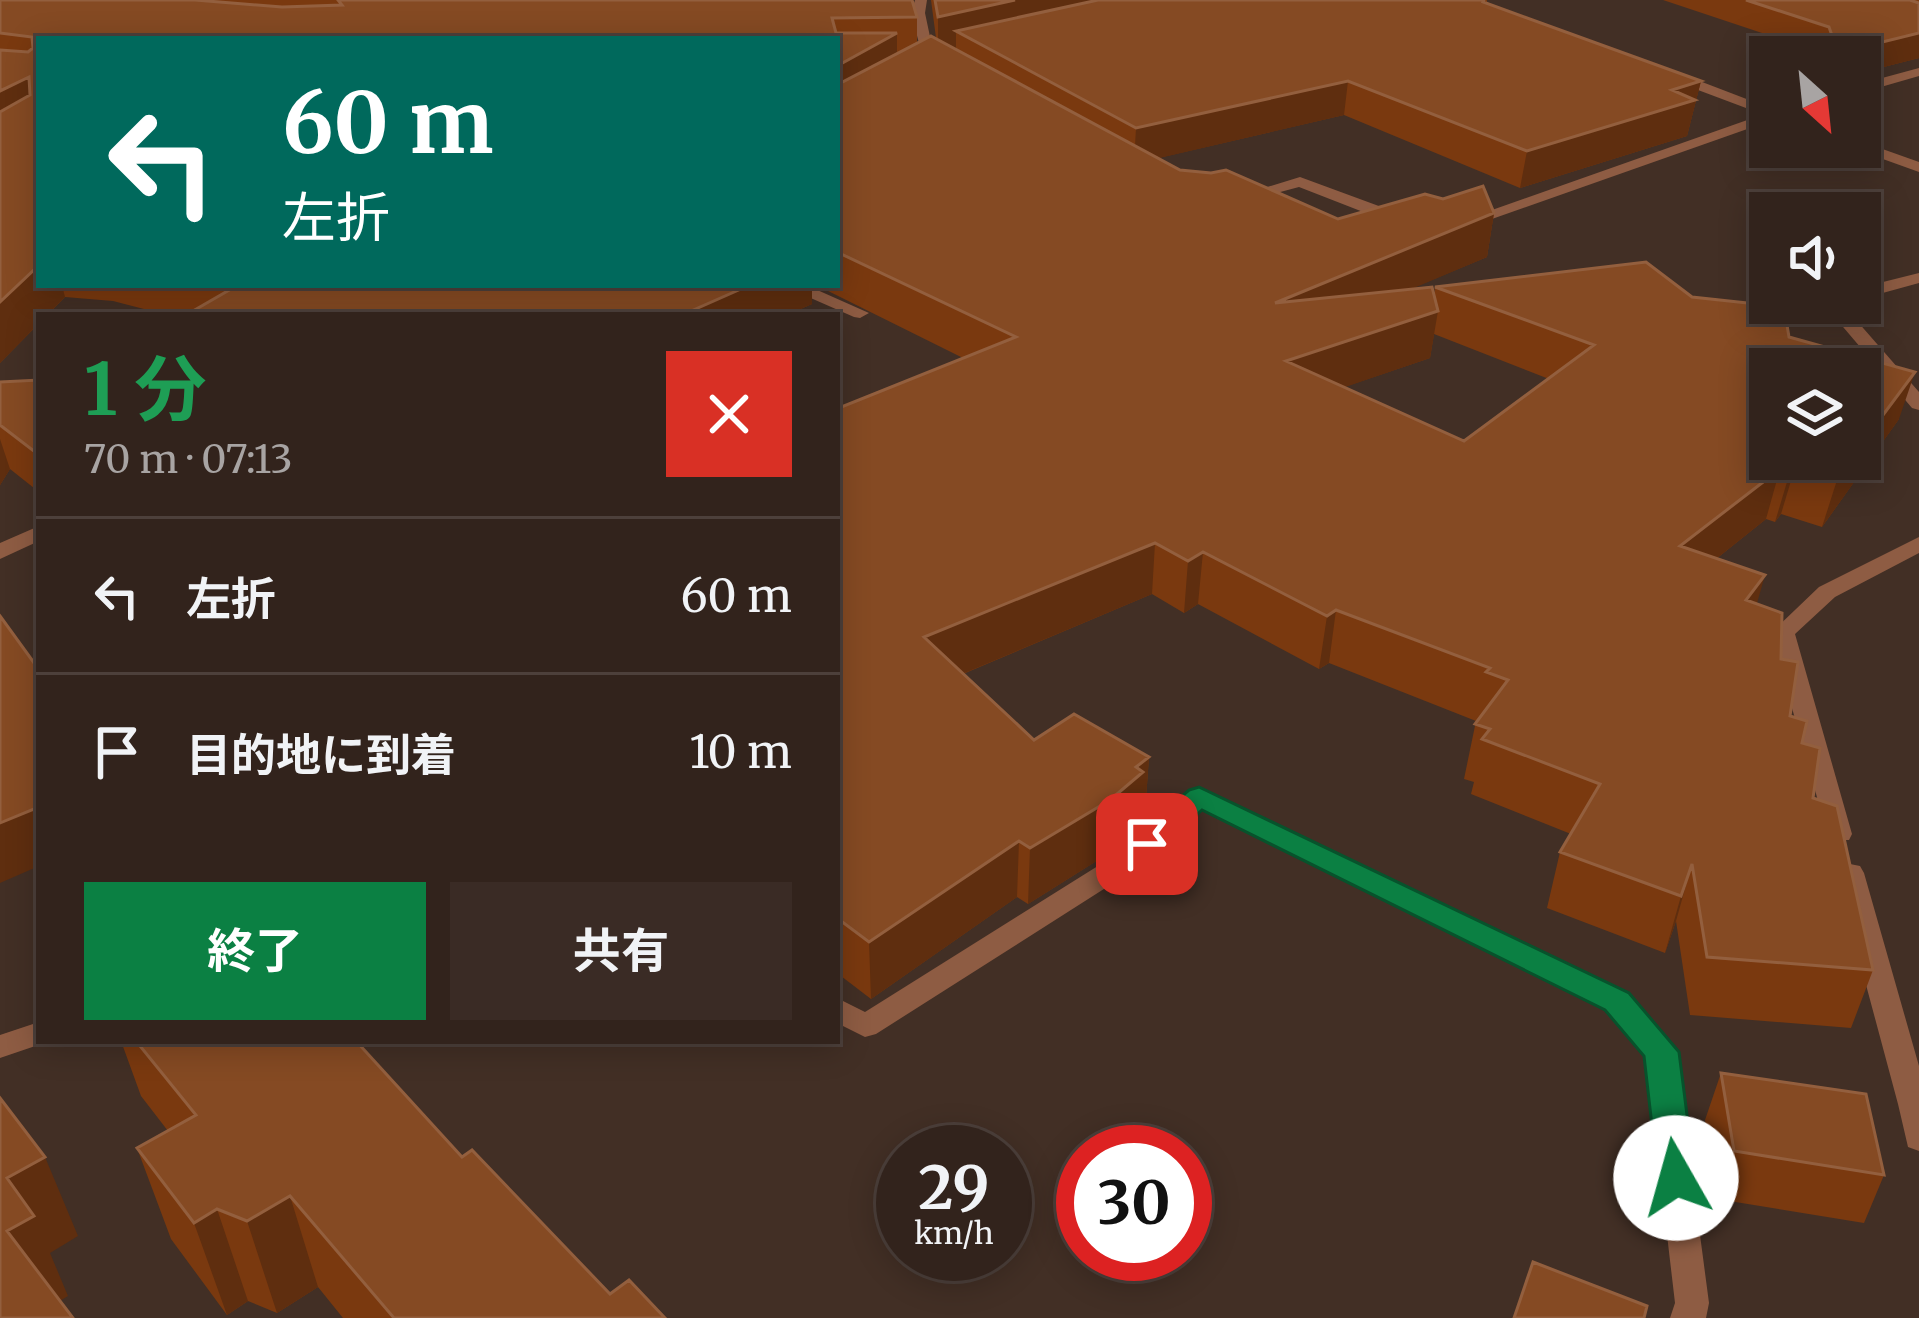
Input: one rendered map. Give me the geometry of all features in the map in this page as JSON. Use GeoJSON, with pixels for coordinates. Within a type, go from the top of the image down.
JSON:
{"type":"FeatureCollection","features":[{"type":"Feature","properties":{"kind":"street"},"geometry":{"type":"LineString","coordinates":[[921,0],[918,14],[931,62]]}},
{"type":"Feature","properties":{"kind":"street"},"geometry":{"type":"LineString","coordinates":[[908,68],[931,62],[951,64]]}},
{"type":"Feature","properties":{"kind":"street"},"geometry":{"type":"LineString","coordinates":[[1649,67],[1749,107]]}},
{"type":"Feature","properties":{"kind":"street"},"geometry":{"type":"LineString","coordinates":[[1881,83],[1919,72]]}},
{"type":"Feature","properties":{"kind":"street"},"geometry":{"type":"LineString","coordinates":[[1457,225],[1749,122]]}},
{"type":"Feature","properties":{"kind":"street"},"geometry":{"type":"LineString","coordinates":[[1881,153],[1919,167]]}},
{"type":"Feature","properties":{"kind":"street"},"geometry":{"type":"LineString","coordinates":[[1231,200],[1300,182],[1416,226]]}},
{"type":"Feature","properties":{"kind":"street"},"geometry":{"type":"LineString","coordinates":[[1919,278],[1873,290],[1847,321],[1919,404]]}},
{"type":"Feature","properties":{"kind":"street"},"geometry":{"type":"LineString","coordinates":[[798,288],[860,313],[840,320]]}},
{"type":"Feature","properties":{"kind":"street"},"geometry":{"type":"LineString","coordinates":[[1919,544],[1827,592],[1783,633],[1914,1104],[1919,1138]]}},
{"type":"Feature","properties":{"kind":"street"},"geometry":{"type":"LineString","coordinates":[[840,1011],[865,1026],[1119,866],[1199,797],[1617,1002],[1661,1052],[1692,1304],[1688,1318]]}},
{"type":"Feature","properties":{"kind":"street"},"geometry":{"type":"LineString","coordinates":[[0,1048],[36,1034]]}},
{"type":"Feature","properties":{"kind":"building"},"geometry":{"type":"Polygon","coordinates":[[[0,0],[195,0],[282,7],[342,5],[338,0],[912,0],[917,17],[832,18],[836,33],[897,33],[840,64],[840,36],[36,36],[36,268],[0,302],[0,112],[30,95],[29,77],[0,91],[0,50],[28,52],[33,48],[32,37],[0,33],[0,0]]]}},
{"type":"Feature","properties":{"kind":"building"},"geometry":{"type":"Polygon","coordinates":[[[935,0],[1015,0],[938,17],[935,0]]]}},
{"type":"Feature","properties":{"kind":"building"},"geometry":{"type":"Polygon","coordinates":[[[1098,0],[1484,0],[1701,81],[1672,90],[1695,100],[1527,151],[1348,81],[1136,128],[956,31],[1098,0]]]}},
{"type":"Feature","properties":{"kind":"building"},"geometry":{"type":"Polygon","coordinates":[[[1746,0],[1919,3],[1919,33],[1881,42],[1881,36],[1832,36],[1829,27],[1746,0]]]}},
{"type":"Feature","properties":{"kind":"building"},"geometry":{"type":"Polygon","coordinates":[[[931,36],[1180,170],[1226,170],[1338,219],[1425,194],[1443,199],[1483,186],[1494,213],[1275,303],[1432,287],[1438,311],[1286,361],[1464,441],[1594,345],[1435,287],[1646,262],[1692,297],[1749,303],[1749,324],[1787,324],[1789,337],[1829,348],[1749,348],[1749,480],[1766,480],[1680,546],[1765,575],[1746,600],[1782,613],[1781,659],[1798,662],[1790,716],[1807,721],[1802,743],[1820,748],[1813,798],[1837,806],[1873,970],[1707,957],[1692,864],[1681,896],[1560,852],[1600,784],[1482,739],[1490,729],[1475,724],[1508,680],[1486,672],[1490,668],[1336,610],[1327,616],[1203,552],[1188,561],[1155,543],[924,637],[1034,740],[1074,714],[1149,757],[1136,767],[1143,772],[1110,800],[1030,848],[1019,841],[869,942],[840,920],[840,408],[1016,337],[840,253],[840,83],[931,36]]]}},
{"type":"Feature","properties":{"kind":"building"},"geometry":{"type":"Polygon","coordinates":[[[227,288],[743,288],[689,312],[191,312],[231,289],[227,288]]]}},
{"type":"Feature","properties":{"kind":"building"},"geometry":{"type":"Polygon","coordinates":[[[1881,363],[1915,372],[1881,418],[1881,363]]]}},
{"type":"Feature","properties":{"kind":"building"},"geometry":{"type":"Polygon","coordinates":[[[36,380],[36,453],[0,425],[0,382],[36,380]]]}},
{"type":"Feature","properties":{"kind":"building"},"geometry":{"type":"Polygon","coordinates":[[[0,616],[36,666],[36,808],[0,823],[0,616]]]}},
{"type":"Feature","properties":{"kind":"building"},"geometry":{"type":"Polygon","coordinates":[[[138,1044],[359,1044],[462,1157],[472,1150],[610,1294],[629,1280],[665,1318],[394,1318],[290,1196],[247,1221],[217,1209],[194,1223],[137,1148],[196,1115],[138,1044]]]}},
{"type":"Feature","properties":{"kind":"building"},"geometry":{"type":"Polygon","coordinates":[[[1721,1073],[1866,1094],[1884,1175],[1734,1151],[1721,1073]]]}},
{"type":"Feature","properties":{"kind":"building"},"geometry":{"type":"Polygon","coordinates":[[[0,1098],[45,1157],[7,1178],[34,1216],[7,1231],[73,1318],[0,1318],[0,1098]]]}},
{"type":"Feature","properties":{"kind":"building"},"geometry":{"type":"Polygon","coordinates":[[[1533,1262],[1647,1306],[1644,1318],[1514,1318],[1533,1262]]]}},
{"type":"Feature","properties":{"kind":"route"},"geometry":{"type":"LineString","coordinates":[[1147,844],[1199,797],[1617,1002],[1661,1052],[1676,1178]]}}]}
